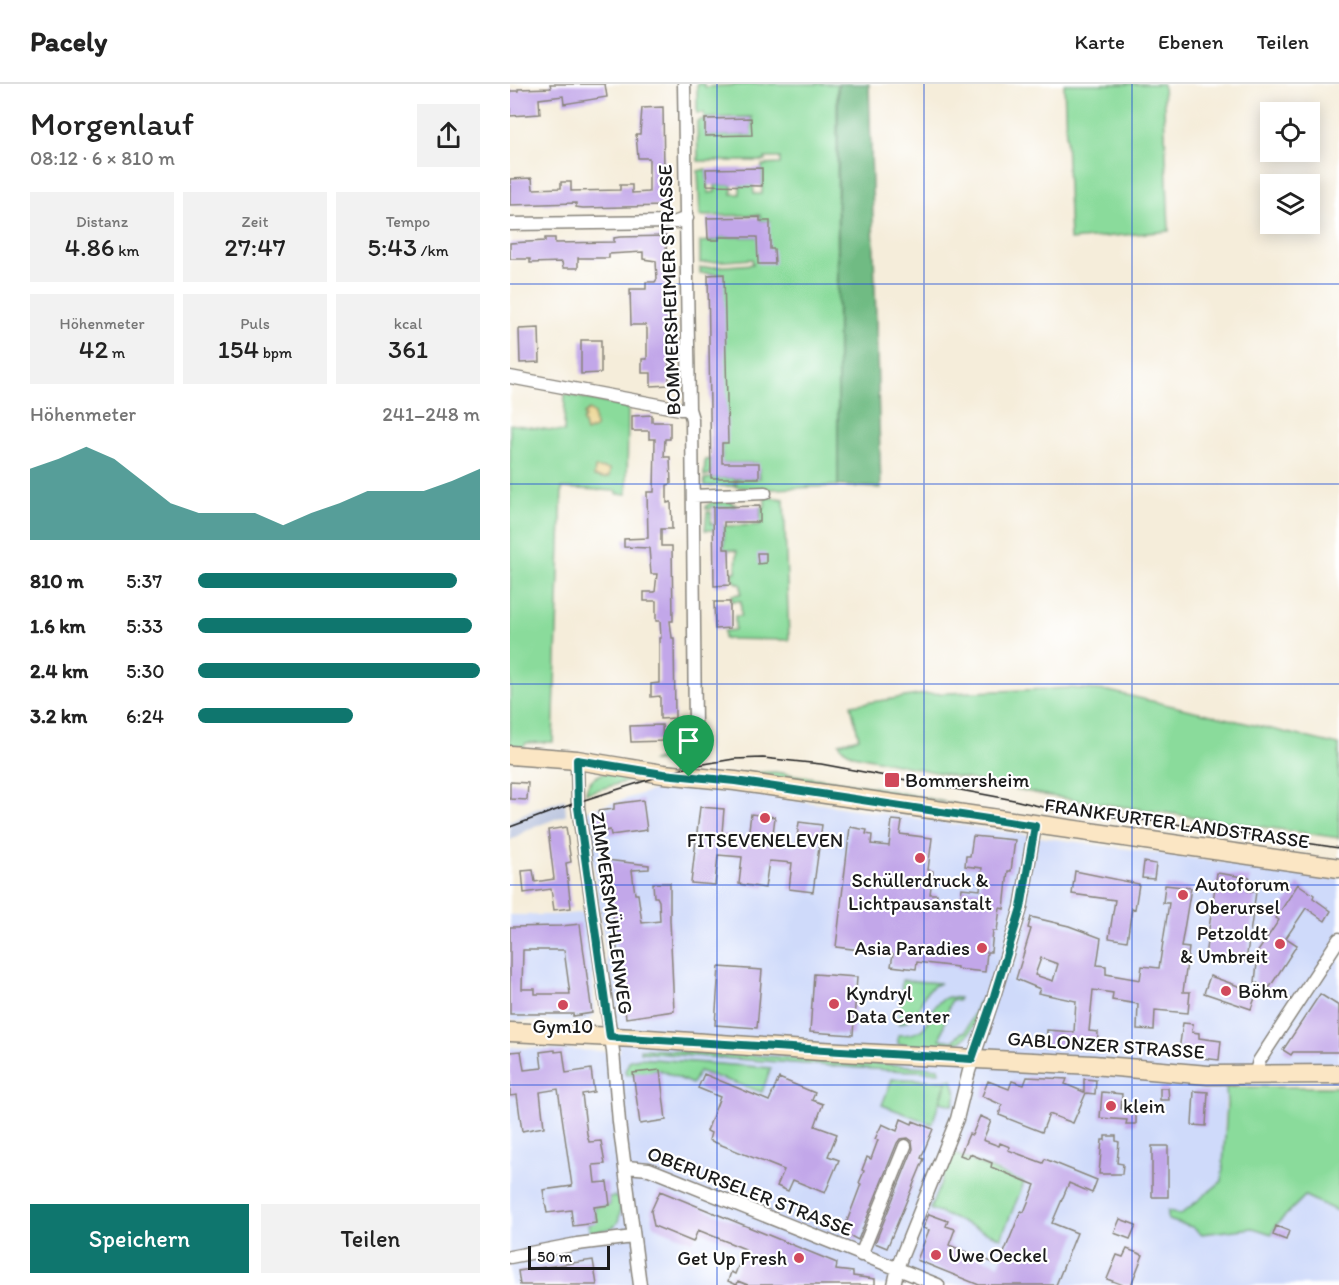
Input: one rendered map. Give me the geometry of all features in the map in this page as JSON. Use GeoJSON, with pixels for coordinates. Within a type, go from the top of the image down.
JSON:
{"type":"FeatureCollection","features":[{"type":"Feature","properties":{"kind":"main road","name":"FRANKFURTER LANDSTRASSE"},"geometry":{"type":"LineString","coordinates":[[510,755],[577,760],[689,777],[735,781],[1339,868]]}},
{"type":"Feature","properties":{"kind":"main road","name":"GABLONZER STRASSE"},"geometry":{"type":"LineString","coordinates":[[510,1032],[1094,1065],[1208,1075],[1339,1074]]}},
{"type":"Feature","properties":{"kind":"street","name":"BOMMERSHEIMER STRASSE"},"geometry":{"type":"LineString","coordinates":[[684,84],[689,409],[692,419],[695,729],[689,777]]}},
{"type":"Feature","properties":{"kind":"street"},"geometry":{"type":"LineString","coordinates":[[510,224],[676,222],[687,218]]}},
{"type":"Feature","properties":{"kind":"street"},"geometry":{"type":"LineString","coordinates":[[510,377],[689,409]]}},
{"type":"Feature","properties":{"kind":"street"},"geometry":{"type":"LineString","coordinates":[[693,496],[765,493]]}},
{"type":"Feature","properties":{"kind":"street","name":"ZIMMERSMÜHLENWEG"},"geometry":{"type":"LineString","coordinates":[[577,760],[578,807],[613,1051],[619,1122],[640,1285]]}},
{"type":"Feature","properties":{"kind":"street"},"geometry":{"type":"LineString","coordinates":[[894,1285],[898,1269],[957,1119],[972,1059],[992,1004],[1021,908],[1035,826]]}},
{"type":"Feature","properties":{"kind":"street"},"geometry":{"type":"LineString","coordinates":[[1255,1075],[1259,1061],[1339,939]]}},
{"type":"Feature","properties":{"kind":"street","name":"OBERURSELER STRASSE"},"geometry":{"type":"LineString","coordinates":[[861,1255],[904,1146]]}},
{"type":"Feature","properties":{"kind":"street","name":"OBERURSELER STRASSE"},"geometry":{"type":"LineString","coordinates":[[626,1167],[649,1168],[938,1285]]}},
{"type":"Feature","properties":{"kind":"street"},"geometry":{"type":"LineString","coordinates":[[510,1257],[577,1244],[633,1237]]}},
{"type":"Feature","properties":{"kind":"shaded area"},"geometry":{"type":"Polygon","coordinates":[[[667,786],[733,791],[1040,837],[1339,878],[1339,1063],[1227,1065],[1222,1181],[1180,1215],[1168,1210],[1168,1220],[1192,1227],[1201,1234],[1253,1228],[1272,1234],[1276,1225],[1305,1196],[1339,1212],[1339,1285],[510,1285],[510,1047],[619,1052],[586,811],[667,786]]]}},
{"type":"Feature","properties":{"kind":"shaded area"},"geometry":{"type":"Polygon","coordinates":[[[565,799],[566,815],[531,828],[510,840],[510,821],[527,812],[565,799]]]}},
{"type":"Feature","properties":{"kind":"shaded area"},"geometry":{"type":"Polygon","coordinates":[[[592,912],[594,1015],[586,1022],[510,1020],[510,915],[592,912]]]}},
{"type":"Feature","properties":{"kind":"green space"},"geometry":{"type":"Polygon","coordinates":[[[697,84],[704,84],[705,87],[755,84],[837,84],[838,486],[773,489],[736,487],[737,478],[760,478],[758,463],[712,463],[711,474],[704,476],[705,460],[722,458],[723,274],[700,273],[700,268],[753,264],[752,259],[700,263],[700,242],[719,240],[719,237],[760,237],[770,221],[760,221],[760,215],[700,216],[698,171],[706,169],[709,193],[715,192],[715,185],[732,185],[732,194],[740,194],[740,184],[753,184],[754,194],[762,194],[762,165],[780,164],[780,158],[765,158],[766,161],[698,161],[697,121],[705,119],[706,136],[751,135],[752,117],[704,118],[704,113],[697,113],[697,84]]]}},
{"type":"Feature","properties":{"kind":"green space"},"geometry":{"type":"Polygon","coordinates":[[[838,84],[869,84],[881,488],[838,486],[838,84]]]}},
{"type":"Feature","properties":{"kind":"green space"},"geometry":{"type":"Polygon","coordinates":[[[1064,84],[1163,84],[1169,231],[1070,240],[1064,84]]]}},
{"type":"Feature","properties":{"kind":"green space"},"geometry":{"type":"Polygon","coordinates":[[[565,394],[628,408],[627,494],[617,494],[617,491],[562,488],[553,742],[526,743],[524,747],[510,746],[510,424],[564,432],[565,394]]]}},
{"type":"Feature","properties":{"kind":"green space"},"geometry":{"type":"Polygon","coordinates":[[[735,478],[734,486],[705,486],[704,479],[735,478]]]}},
{"type":"Feature","properties":{"kind":"green space"},"geometry":{"type":"Polygon","coordinates":[[[765,497],[784,499],[789,640],[724,639],[724,631],[735,630],[735,616],[741,616],[741,601],[732,601],[732,595],[741,594],[741,585],[733,580],[733,572],[736,572],[737,551],[724,549],[724,530],[705,530],[707,512],[711,512],[711,524],[760,525],[761,507],[765,507],[765,497]]]}},
{"type":"Feature","properties":{"kind":"green space"},"geometry":{"type":"Polygon","coordinates":[[[713,501],[731,501],[735,507],[706,509],[706,506],[713,501]]]}},
{"type":"Feature","properties":{"kind":"green space"},"geometry":{"type":"Polygon","coordinates":[[[1069,688],[1109,691],[1339,745],[1339,838],[1049,796],[853,755],[843,749],[839,743],[859,738],[851,705],[925,694],[1069,688]]]}},
{"type":"Feature","properties":{"kind":"green space"},"geometry":{"type":"Polygon","coordinates":[[[677,752],[682,755],[672,761],[652,761],[677,752]]]}},
{"type":"Feature","properties":{"kind":"green space"},"geometry":{"type":"Polygon","coordinates":[[[775,772],[874,787],[959,805],[848,788],[776,780],[741,773],[775,772]]]}},
{"type":"Feature","properties":{"kind":"green space"},"geometry":{"type":"Polygon","coordinates":[[[604,773],[639,778],[586,793],[592,780],[604,773]]]}},
{"type":"Feature","properties":{"kind":"green space"},"geometry":{"type":"Polygon","coordinates":[[[902,980],[940,983],[926,993],[915,1016],[899,1024],[902,980]]]}},
{"type":"Feature","properties":{"kind":"green space"},"geometry":{"type":"Polygon","coordinates":[[[948,997],[959,998],[958,1001],[951,1000],[940,1039],[953,1041],[965,1032],[979,1002],[985,1005],[966,1037],[943,1046],[898,1044],[898,1035],[912,1034],[926,1026],[934,1007],[948,997]]]}},
{"type":"Feature","properties":{"kind":"green space"},"geometry":{"type":"Polygon","coordinates":[[[640,1049],[939,1068],[939,1072],[640,1052],[640,1049]]]}},
{"type":"Feature","properties":{"kind":"green space"},"geometry":{"type":"Polygon","coordinates":[[[640,1058],[771,1068],[762,1092],[699,1071],[692,1084],[660,1070],[626,1075],[625,1071],[630,1060],[640,1058]]]}},
{"type":"Feature","properties":{"kind":"green space"},"geometry":{"type":"Polygon","coordinates":[[[892,1079],[947,1080],[932,1124],[882,1105],[892,1079]]]}},
{"type":"Feature","properties":{"kind":"green space"},"geometry":{"type":"Polygon","coordinates":[[[948,1079],[952,1079],[956,1094],[953,1105],[940,1102],[948,1079]]]}},
{"type":"Feature","properties":{"kind":"green space"},"geometry":{"type":"Polygon","coordinates":[[[1226,1087],[1339,1087],[1339,1212],[1305,1196],[1276,1225],[1272,1234],[1253,1228],[1201,1234],[1192,1227],[1168,1220],[1168,1210],[1180,1215],[1222,1181],[1226,1087]]]}},
{"type":"Feature","properties":{"kind":"green space"},"geometry":{"type":"Polygon","coordinates":[[[953,1153],[1024,1183],[1001,1238],[930,1209],[953,1153]]]}},
{"type":"Feature","properties":{"kind":"green space"},"geometry":{"type":"Polygon","coordinates":[[[614,1196],[619,1200],[618,1221],[606,1230],[590,1232],[588,1224],[596,1222],[594,1207],[610,1205],[609,1197],[614,1196]]]}},
{"type":"Feature","properties":{"kind":"sand"},"geometry":{"type":"Polygon","coordinates":[[[589,410],[594,414],[595,428],[586,432],[583,421],[584,414],[589,410]]]}},
{"type":"Feature","properties":{"kind":"sand"},"geometry":{"type":"Polygon","coordinates":[[[595,468],[610,469],[609,477],[594,476],[595,468]]]}},
{"type":"Feature","properties":{"kind":"building"},"geometry":{"type":"Polygon","coordinates":[[[550,84],[605,84],[607,97],[564,104],[563,96],[539,99],[540,114],[510,116],[510,91],[551,88],[550,84]]]}},
{"type":"Feature","properties":{"kind":"building"},"geometry":{"type":"Polygon","coordinates":[[[663,107],[663,206],[583,208],[576,207],[576,203],[510,205],[510,179],[532,178],[533,189],[561,188],[561,182],[571,182],[571,191],[620,190],[620,185],[632,185],[632,193],[649,192],[649,158],[638,158],[636,134],[640,134],[642,108],[663,107]]]}},
{"type":"Feature","properties":{"kind":"building"},"geometry":{"type":"Polygon","coordinates":[[[751,118],[752,135],[705,136],[705,119],[751,118]]]}},
{"type":"Feature","properties":{"kind":"building"},"geometry":{"type":"Polygon","coordinates":[[[762,168],[762,186],[707,185],[706,169],[762,168]]]}},
{"type":"Feature","properties":{"kind":"building"},"geometry":{"type":"Polygon","coordinates":[[[760,217],[760,221],[770,221],[770,249],[774,249],[775,264],[758,264],[757,237],[719,237],[719,240],[708,238],[707,218],[760,217]]]}},
{"type":"Feature","properties":{"kind":"building"},"geometry":{"type":"Polygon","coordinates":[[[666,236],[669,385],[651,386],[651,373],[642,373],[642,359],[647,359],[647,329],[645,325],[631,325],[630,289],[646,289],[646,282],[655,282],[657,279],[656,261],[643,259],[643,252],[609,254],[609,258],[578,258],[578,268],[563,268],[562,262],[530,263],[530,259],[510,259],[510,243],[545,241],[545,238],[555,238],[555,243],[614,242],[614,238],[620,237],[666,236]]]}},
{"type":"Feature","properties":{"kind":"building"},"geometry":{"type":"Polygon","coordinates":[[[724,274],[728,443],[722,443],[722,463],[759,463],[759,478],[711,478],[708,275],[724,274]]]}},
{"type":"Feature","properties":{"kind":"building"},"geometry":{"type":"Polygon","coordinates":[[[539,328],[540,362],[520,363],[519,329],[539,328]]]}},
{"type":"Feature","properties":{"kind":"building"},"geometry":{"type":"Polygon","coordinates":[[[581,340],[601,340],[601,373],[581,374],[581,340]]]}},
{"type":"Feature","properties":{"kind":"building"},"geometry":{"type":"Polygon","coordinates":[[[652,415],[652,422],[670,422],[670,439],[665,439],[664,457],[670,457],[671,484],[667,485],[667,503],[671,502],[672,529],[661,529],[661,546],[672,546],[673,621],[670,621],[672,638],[674,638],[675,718],[660,719],[660,696],[651,697],[651,684],[659,683],[660,621],[656,621],[656,601],[644,601],[644,592],[655,592],[657,574],[651,574],[649,548],[624,547],[624,539],[648,538],[647,492],[654,492],[655,439],[649,439],[649,431],[632,431],[632,416],[652,415]]]}},
{"type":"Feature","properties":{"kind":"building"},"geometry":{"type":"Polygon","coordinates":[[[760,506],[760,522],[724,522],[724,549],[729,549],[730,585],[714,586],[713,507],[760,506]]]}},
{"type":"Feature","properties":{"kind":"building"},"geometry":{"type":"Polygon","coordinates":[[[757,553],[766,553],[766,563],[758,564],[757,553]]]}},
{"type":"Feature","properties":{"kind":"building"},"geometry":{"type":"Polygon","coordinates":[[[714,602],[730,602],[730,628],[715,629],[714,602]]]}},
{"type":"Feature","properties":{"kind":"building"},"geometry":{"type":"Polygon","coordinates":[[[662,725],[663,741],[631,742],[630,726],[662,725]]]}},
{"type":"Feature","properties":{"kind":"building"},"geometry":{"type":"Polygon","coordinates":[[[510,782],[528,783],[527,800],[510,799],[510,782]]]}},
{"type":"Feature","properties":{"kind":"building"},"geometry":{"type":"Polygon","coordinates":[[[643,800],[647,830],[611,835],[610,830],[601,832],[598,811],[614,809],[614,804],[643,800]]]}},
{"type":"Feature","properties":{"kind":"building"},"geometry":{"type":"Polygon","coordinates":[[[700,807],[724,809],[722,833],[748,837],[751,814],[775,817],[772,842],[784,845],[796,846],[799,822],[822,825],[813,892],[789,889],[792,863],[769,861],[765,888],[739,884],[742,857],[718,855],[715,885],[691,883],[700,807]]]}},
{"type":"Feature","properties":{"kind":"building"},"geometry":{"type":"Polygon","coordinates":[[[892,820],[902,821],[900,834],[932,838],[928,870],[933,871],[930,894],[937,894],[937,901],[960,904],[962,888],[980,890],[982,868],[965,866],[966,856],[970,856],[973,836],[1015,840],[1011,871],[1008,871],[1004,909],[1000,908],[997,931],[993,931],[991,952],[987,952],[985,972],[917,962],[916,969],[891,966],[893,954],[836,947],[850,827],[867,830],[866,834],[872,835],[871,844],[889,846],[892,820]]]}},
{"type":"Feature","properties":{"kind":"building"},"geometry":{"type":"Polygon","coordinates":[[[566,827],[571,862],[566,863],[571,908],[554,910],[551,889],[524,893],[522,871],[533,870],[535,882],[554,879],[548,830],[566,827]]]}},
{"type":"Feature","properties":{"kind":"building"},"geometry":{"type":"Polygon","coordinates":[[[606,860],[649,865],[649,869],[632,870],[642,923],[660,921],[659,901],[657,897],[654,897],[653,883],[670,883],[674,1011],[626,1018],[606,860]]]}},
{"type":"Feature","properties":{"kind":"building"},"geometry":{"type":"Polygon","coordinates":[[[1144,862],[1156,864],[1154,879],[1142,878],[1144,862]]]}},
{"type":"Feature","properties":{"kind":"building"},"geometry":{"type":"Polygon","coordinates":[[[1075,871],[1139,884],[1135,909],[1132,908],[1127,941],[1109,938],[1115,900],[1072,894],[1075,871]]]}},
{"type":"Feature","properties":{"kind":"building"},"geometry":{"type":"Polygon","coordinates":[[[1217,873],[1250,878],[1248,891],[1256,892],[1246,961],[1205,956],[1217,873]]]}},
{"type":"Feature","properties":{"kind":"building"},"geometry":{"type":"Polygon","coordinates":[[[1298,884],[1331,911],[1325,921],[1306,908],[1286,938],[1297,945],[1268,990],[1255,982],[1257,963],[1251,962],[1279,920],[1276,918],[1298,884]]]}},
{"type":"Feature","properties":{"kind":"building"},"geometry":{"type":"Polygon","coordinates":[[[1165,885],[1191,888],[1181,947],[1189,948],[1183,992],[1190,992],[1188,1013],[1155,1010],[1154,1030],[1137,1029],[1138,1004],[1112,1000],[1113,993],[1093,990],[1089,1031],[1098,1032],[1097,1049],[1084,1048],[1084,1041],[1081,1048],[1046,1045],[1047,1030],[1074,1032],[1076,1001],[1038,993],[1040,989],[1016,979],[1031,929],[1028,928],[1031,917],[1069,926],[1101,938],[1097,965],[1106,966],[1106,974],[1140,980],[1142,966],[1159,968],[1169,903],[1163,903],[1165,885]],[[1041,958],[1035,975],[1053,981],[1058,964],[1041,958]]]}},
{"type":"Feature","properties":{"kind":"building"},"geometry":{"type":"Polygon","coordinates":[[[580,924],[592,1013],[573,1016],[573,1014],[510,1014],[510,927],[580,924]],[[523,950],[522,989],[535,989],[535,994],[570,994],[564,950],[523,950]]]}},
{"type":"Feature","properties":{"kind":"building"},"geometry":{"type":"Polygon","coordinates":[[[719,967],[762,970],[757,1028],[715,1025],[719,967]]]}},
{"type":"Feature","properties":{"kind":"building","name":"Kyndryl Data Center"},"geometry":{"type":"Polygon","coordinates":[[[814,974],[857,977],[853,1035],[810,1032],[814,974]]]}},
{"type":"Feature","properties":{"kind":"building","name":"Böhm"},"geometry":{"type":"Polygon","coordinates":[[[1210,976],[1244,988],[1256,995],[1251,1009],[1204,993],[1210,976]]]}},
{"type":"Feature","properties":{"kind":"building"},"geometry":{"type":"Polygon","coordinates":[[[1320,994],[1339,1006],[1339,1052],[1293,1052],[1291,1055],[1283,1050],[1320,994]]]}},
{"type":"Feature","properties":{"kind":"building"},"geometry":{"type":"Polygon","coordinates":[[[1183,1023],[1193,1024],[1192,1032],[1199,1033],[1199,1038],[1221,1041],[1219,1060],[1202,1058],[1203,1053],[1179,1050],[1183,1023]]]}},
{"type":"Feature","properties":{"kind":"building"},"geometry":{"type":"Polygon","coordinates":[[[555,1050],[555,1052],[563,1051],[566,1073],[591,1069],[594,1092],[582,1094],[587,1134],[589,1142],[601,1141],[605,1164],[593,1165],[595,1183],[607,1182],[610,1205],[594,1207],[596,1223],[573,1226],[571,1210],[547,1213],[543,1190],[572,1186],[558,1089],[540,1092],[544,1127],[522,1131],[517,1095],[510,1096],[510,1052],[521,1051],[524,1070],[542,1068],[540,1052],[555,1050]]]}},
{"type":"Feature","properties":{"kind":"building"},"geometry":{"type":"Polygon","coordinates":[[[660,1070],[666,1120],[640,1124],[633,1073],[660,1070]]]}},
{"type":"Feature","properties":{"kind":"building"},"geometry":{"type":"Polygon","coordinates":[[[704,1074],[769,1101],[779,1078],[815,1093],[812,1100],[823,1104],[815,1126],[837,1134],[828,1156],[839,1160],[825,1193],[793,1180],[788,1191],[777,1186],[784,1170],[709,1140],[711,1133],[707,1131],[720,1097],[698,1088],[704,1074]]]}},
{"type":"Feature","properties":{"kind":"building"},"geometry":{"type":"Polygon","coordinates":[[[1027,1077],[1067,1079],[1065,1084],[1084,1092],[1084,1079],[1096,1080],[1095,1094],[1086,1093],[1073,1123],[1049,1114],[1042,1132],[999,1115],[1002,1105],[982,1096],[988,1081],[1009,1089],[1012,1081],[1024,1085],[1027,1077]]]}},
{"type":"Feature","properties":{"kind":"building"},"geometry":{"type":"Polygon","coordinates":[[[1160,1088],[1168,1088],[1169,1100],[1160,1100],[1160,1088]]]}},
{"type":"Feature","properties":{"kind":"building"},"geometry":{"type":"Polygon","coordinates":[[[1194,1091],[1208,1092],[1206,1126],[1192,1125],[1194,1091]]]}},
{"type":"Feature","properties":{"kind":"building","name":"klein"},"geometry":{"type":"Polygon","coordinates":[[[1102,1092],[1122,1094],[1121,1109],[1136,1109],[1136,1124],[1126,1124],[1127,1120],[1100,1118],[1102,1092]]]}},
{"type":"Feature","properties":{"kind":"building"},"geometry":{"type":"Polygon","coordinates":[[[980,1116],[991,1121],[983,1140],[999,1146],[1000,1143],[1010,1147],[1008,1150],[1043,1163],[1045,1159],[1097,1180],[1092,1193],[1069,1183],[1052,1223],[1077,1233],[1056,1285],[979,1285],[917,1260],[929,1230],[923,1228],[929,1214],[948,1221],[946,1226],[955,1229],[949,1245],[999,1265],[1021,1211],[1024,1212],[1035,1185],[991,1167],[992,1163],[970,1154],[968,1158],[960,1155],[980,1116]]]}},
{"type":"Feature","properties":{"kind":"building"},"geometry":{"type":"Polygon","coordinates":[[[901,1119],[933,1129],[921,1158],[924,1159],[887,1248],[875,1243],[913,1149],[912,1141],[908,1138],[900,1139],[897,1143],[858,1240],[843,1232],[861,1184],[859,1183],[864,1171],[862,1170],[867,1157],[871,1159],[878,1140],[875,1139],[882,1124],[897,1131],[901,1119]]]}},
{"type":"Feature","properties":{"kind":"building"},"geometry":{"type":"Polygon","coordinates":[[[1105,1136],[1116,1136],[1116,1141],[1119,1142],[1117,1163],[1123,1164],[1122,1174],[1099,1174],[1102,1140],[1105,1140],[1105,1136]]]}},
{"type":"Feature","properties":{"kind":"building"},"geometry":{"type":"Polygon","coordinates":[[[1152,1146],[1168,1146],[1168,1197],[1152,1197],[1152,1146]]]}},
{"type":"Feature","properties":{"kind":"building"},"geometry":{"type":"Polygon","coordinates":[[[660,1191],[837,1263],[836,1270],[853,1272],[853,1276],[875,1279],[875,1285],[748,1285],[738,1281],[737,1285],[728,1281],[731,1272],[735,1274],[745,1249],[698,1230],[693,1242],[654,1226],[651,1211],[660,1191]]]}},
{"type":"Feature","properties":{"kind":"building"},"geometry":{"type":"Polygon","coordinates":[[[1120,1219],[1136,1225],[1130,1239],[1114,1233],[1120,1219]]]}},
{"type":"Feature","properties":{"kind":"building"},"geometry":{"type":"Polygon","coordinates":[[[1276,1226],[1289,1231],[1286,1240],[1273,1235],[1276,1226]]]}},
{"type":"Feature","properties":{"kind":"building"},"geometry":{"type":"Polygon","coordinates":[[[1127,1249],[1143,1255],[1131,1285],[1123,1285],[1107,1279],[1117,1255],[1123,1257],[1127,1249]]]}},
{"type":"Feature","properties":{"kind":"building"},"geometry":{"type":"Polygon","coordinates":[[[593,1260],[597,1285],[520,1285],[518,1271],[593,1260]]]}},
{"type":"Feature","properties":{"kind":"tram line"},"geometry":{"type":"LineString","coordinates":[[510,827],[578,802],[692,766],[734,759],[763,758],[821,764],[1051,809],[1199,827],[1339,848]]}},
{"type":"Feature","properties":{"kind":"place","name":"Bommersheim"},"geometry":{"type":"Point","coordinates":[892,780]}},
{"type":"Feature","properties":{"kind":"place","name":"FITSEVENELEVEN"},"geometry":{"type":"Point","coordinates":[765,818]}},
{"type":"Feature","properties":{"kind":"place","name":"Schüllerdruck & Lichtpausanstalt"},"geometry":{"type":"Point","coordinates":[920,858]}},
{"type":"Feature","properties":{"kind":"place","name":"Autoforum Oberursel"},"geometry":{"type":"Point","coordinates":[1183,895]}},
{"type":"Feature","properties":{"kind":"place","name":"Petzoldt & Umbreit"},"geometry":{"type":"Point","coordinates":[1280,944]}},
{"type":"Feature","properties":{"kind":"place","name":"Asia Paradies"},"geometry":{"type":"Point","coordinates":[982,948]}},
{"type":"Feature","properties":{"kind":"place","name":"Böhm"},"geometry":{"type":"Point","coordinates":[1226,991]}},
{"type":"Feature","properties":{"kind":"place","name":"Kyndryl Data Center"},"geometry":{"type":"Point","coordinates":[834,1004]}},
{"type":"Feature","properties":{"kind":"place","name":"Gym10"},"geometry":{"type":"Point","coordinates":[563,1005]}},
{"type":"Feature","properties":{"kind":"place","name":"klein"},"geometry":{"type":"Point","coordinates":[1111,1106]}},
{"type":"Feature","properties":{"kind":"place","name":"Uwe Oeckel"},"geometry":{"type":"Point","coordinates":[936,1255]}},
{"type":"Feature","properties":{"kind":"place","name":"Get Up Fresh"},"geometry":{"type":"Point","coordinates":[799,1258]}},
{"type":"Feature","properties":{"kind":"route"},"geometry":{"type":"LineString","coordinates":[[577,760],[689,777],[735,781],[1035,826],[1021,908],[990,1011],[972,1059],[610,1037],[578,807],[577,760]]}}]}
